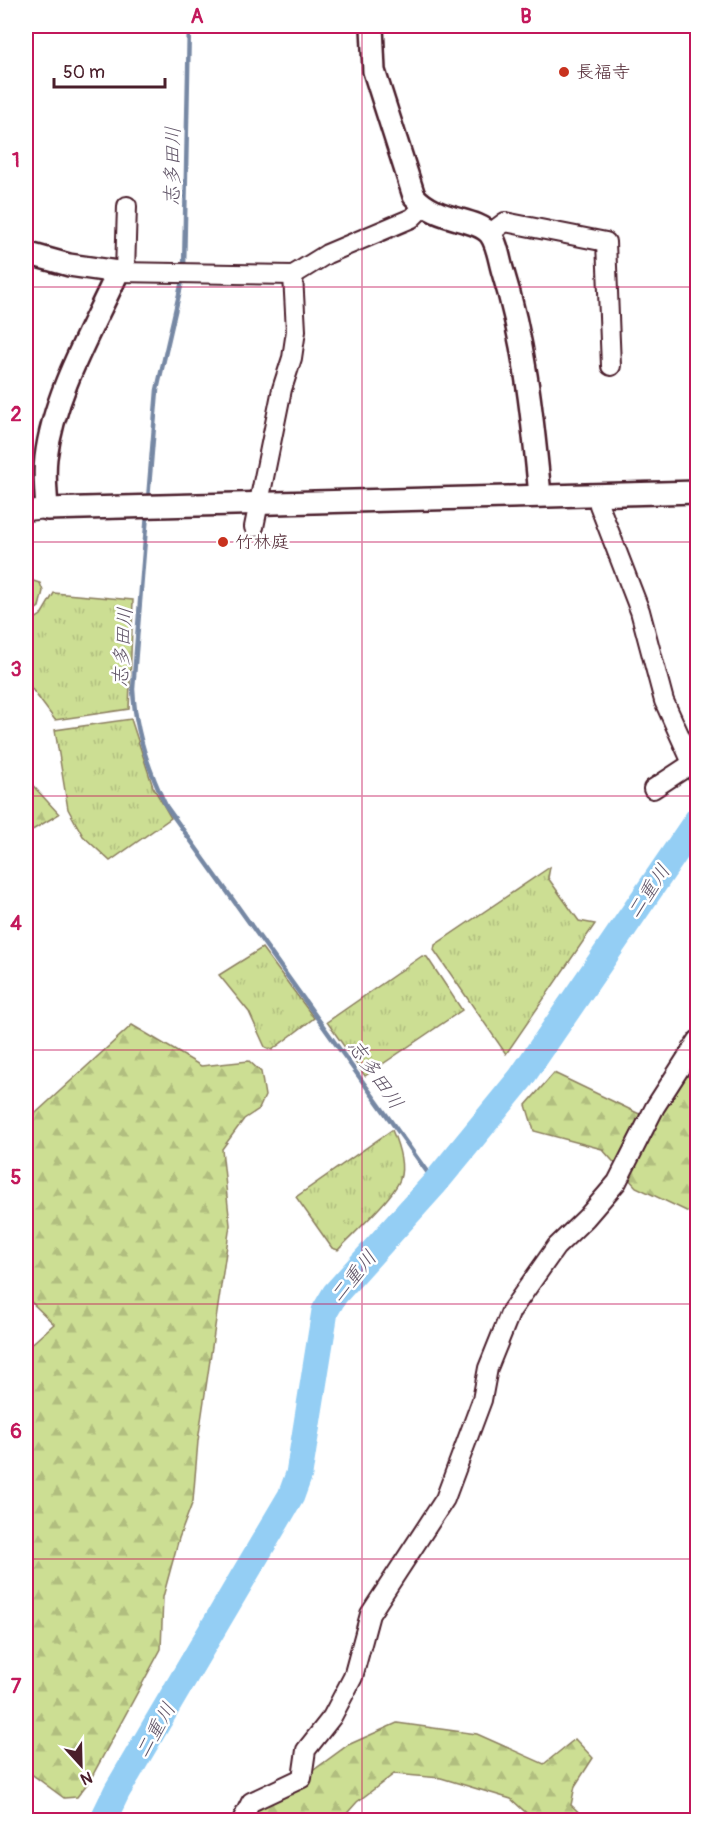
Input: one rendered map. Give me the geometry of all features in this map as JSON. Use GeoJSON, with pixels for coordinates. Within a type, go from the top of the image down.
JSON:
{"type":"FeatureCollection","features":[{"type":"Feature","properties":{"kind":"street"},"geometry":{"type":"LineString","coordinates":[[372,26],[374,70],[406,177],[414,196],[423,207],[489,234],[510,293],[522,350],[539,490]]}},
{"type":"Feature","properties":{"kind":"street"},"geometry":{"type":"LineString","coordinates":[[128,206],[121,272],[64,391],[52,430],[36,510],[539,490],[599,494],[698,492]]}},
{"type":"Feature","properties":{"kind":"street"},"geometry":{"type":"LineString","coordinates":[[26,253],[69,265],[121,272],[293,275],[327,254],[412,218],[423,207]]}},
{"type":"Feature","properties":{"kind":"street"},"geometry":{"type":"LineString","coordinates":[[489,234],[505,222],[606,242],[611,366]]}},
{"type":"Feature","properties":{"kind":"street"},"geometry":{"type":"LineString","coordinates":[[254,527],[282,389],[292,358],[297,331],[293,275]]}},
{"type":"Feature","properties":{"kind":"street"},"geometry":{"type":"LineString","coordinates":[[599,494],[599,505],[640,611],[664,701],[694,770],[653,789]]}},
{"type":"Feature","properties":{"kind":"street"},"geometry":{"type":"LineString","coordinates":[[242,1821],[251,1802],[302,1778],[306,1750],[332,1717],[353,1677],[370,1614],[445,1499],[482,1400],[488,1368],[511,1311],[556,1247],[586,1218],[617,1182],[655,1107],[698,1040]]}},
{"type":"Feature","properties":{"kind":"green space"},"geometry":{"type":"Polygon","coordinates":[[[30,580],[40,583],[43,591],[39,607],[26,616],[26,583],[30,580]]]}},
{"type":"Feature","properties":{"kind":"green space"},"geometry":{"type":"Polygon","coordinates":[[[54,593],[133,600],[129,709],[55,720],[26,681],[26,625],[41,615],[54,593]]]}},
{"type":"Feature","properties":{"kind":"green space"},"geometry":{"type":"Polygon","coordinates":[[[131,719],[153,787],[171,818],[110,861],[83,836],[68,809],[55,730],[131,719]]]}},
{"type":"Feature","properties":{"kind":"green space"},"geometry":{"type":"Polygon","coordinates":[[[26,778],[59,814],[26,834],[26,778]]]}},
{"type":"Feature","properties":{"kind":"green space"},"geometry":{"type":"Polygon","coordinates":[[[550,867],[548,878],[579,921],[595,924],[506,1054],[434,950],[435,945],[550,867]]]}},
{"type":"Feature","properties":{"kind":"green space"},"geometry":{"type":"Polygon","coordinates":[[[262,948],[314,1018],[272,1050],[265,1047],[249,1012],[219,975],[262,948]]]}},
{"type":"Feature","properties":{"kind":"green space"},"geometry":{"type":"Polygon","coordinates":[[[422,956],[427,957],[462,1010],[365,1076],[327,1022],[422,956]]]}},
{"type":"Feature","properties":{"kind":"green space"},"geometry":{"type":"Polygon","coordinates":[[[132,1025],[201,1066],[249,1061],[261,1072],[265,1096],[259,1109],[244,1119],[222,1149],[230,1225],[198,1441],[193,1501],[179,1538],[163,1597],[161,1649],[90,1780],[77,1797],[64,1798],[26,1770],[26,1349],[54,1324],[26,1297],[26,1122],[132,1025]]]}},
{"type":"Feature","properties":{"kind":"green space"},"geometry":{"type":"Polygon","coordinates":[[[697,1061],[697,1216],[636,1187],[602,1149],[534,1131],[526,1105],[554,1073],[656,1122],[697,1061]]]}},
{"type":"Feature","properties":{"kind":"green space"},"geometry":{"type":"Polygon","coordinates":[[[392,1130],[401,1161],[400,1179],[396,1187],[382,1205],[338,1250],[332,1248],[296,1197],[392,1130]]]}},
{"type":"Feature","properties":{"kind":"green space"},"geometry":{"type":"Polygon","coordinates":[[[397,1723],[477,1734],[544,1764],[575,1739],[593,1758],[575,1786],[571,1805],[587,1820],[534,1820],[511,1799],[441,1778],[394,1774],[357,1802],[341,1820],[252,1820],[255,1813],[348,1745],[397,1723]]]}},
{"type":"Feature","properties":{"kind":"waterway","name":"志多田川"},"geometry":{"type":"LineString","coordinates":[[184,269],[189,26]]}},
{"type":"Feature","properties":{"kind":"waterway","name":"志多田川"},"geometry":{"type":"LineString","coordinates":[[148,499],[157,390],[183,277]]}},
{"type":"Feature","properties":{"kind":"waterway","name":"志多田川"},"geometry":{"type":"LineString","coordinates":[[147,514],[133,689],[136,720],[148,764],[159,792],[166,806],[435,1183]]}},
{"type":"Feature","properties":{"kind":"waterway","name":"二重川"},"geometry":{"type":"LineString","coordinates":[[103,1820],[117,1791],[291,1496],[299,1474],[325,1311],[335,1294],[435,1183],[521,1078],[698,819]]}},
{"type":"Feature","properties":{"kind":"place","name":"長福寺"},"geometry":{"type":"Point","coordinates":[564,72]}},
{"type":"Feature","properties":{"kind":"place","name":"竹林庭"},"geometry":{"type":"Point","coordinates":[223,542]}}]}
